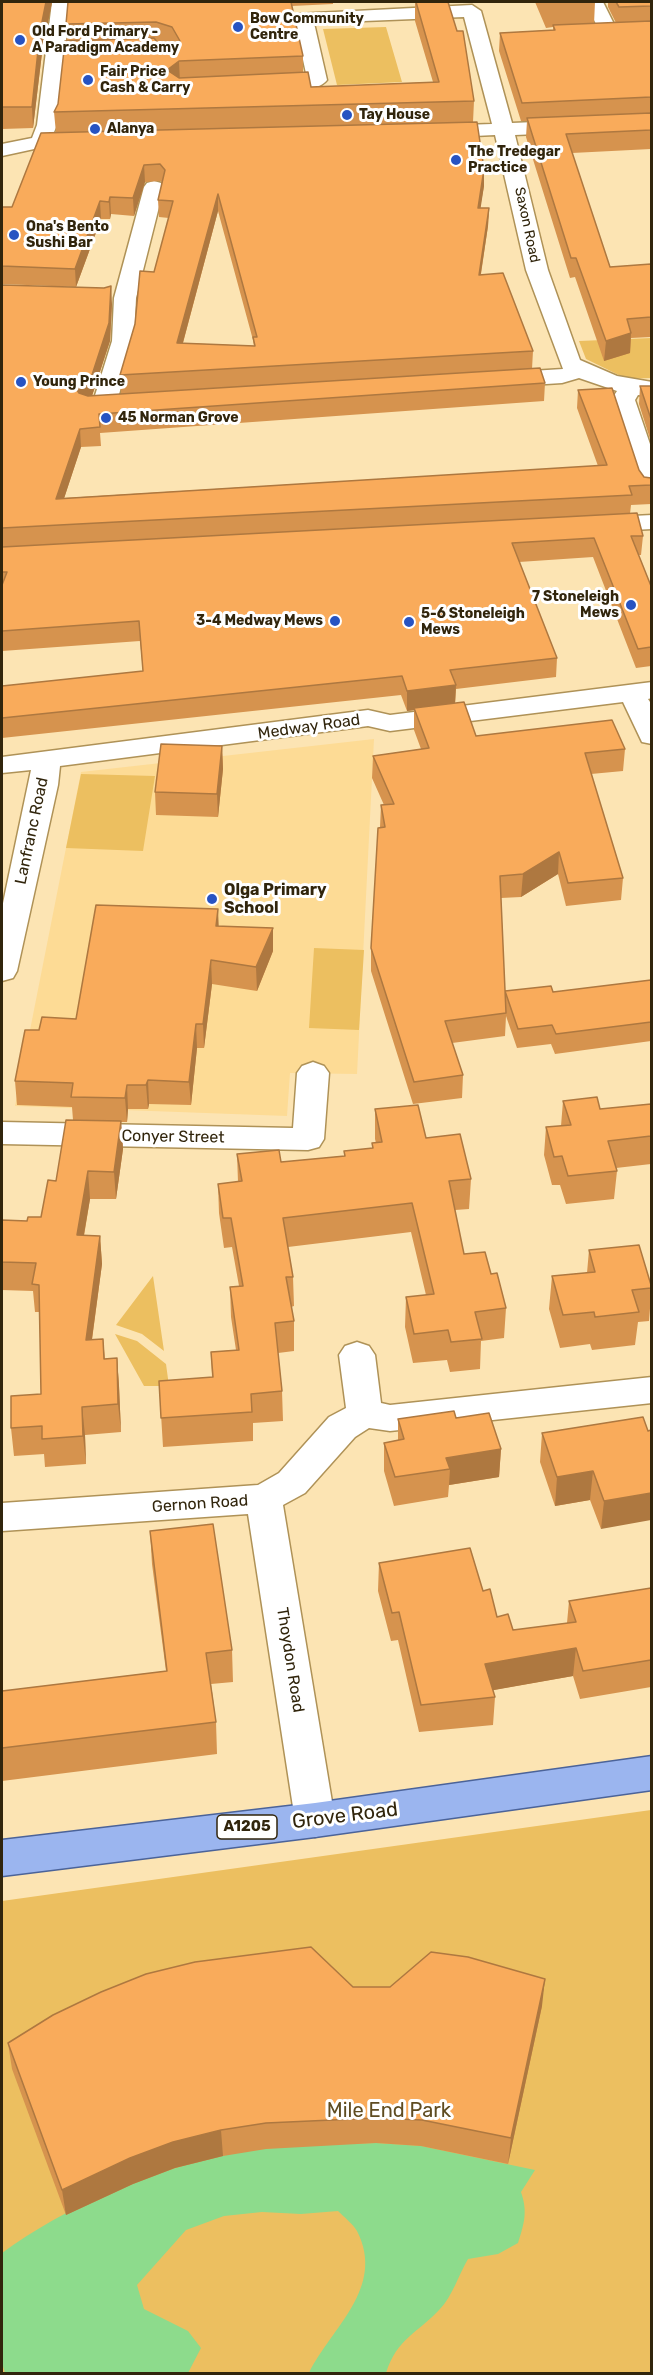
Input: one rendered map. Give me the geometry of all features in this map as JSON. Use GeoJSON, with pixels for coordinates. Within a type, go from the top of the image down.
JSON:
{"type":"FeatureCollection","features":[{"type":"Feature","properties":{"kind":"main road","name":"Grove Road"},"geometry":{"type":"LineString","coordinates":[[2,1858],[315,1821],[651,1773]]}},
{"type":"Feature","properties":{"kind":"street"},"geometry":{"type":"LineString","coordinates":[[2,150],[51,142],[47,126],[61,2]]}},
{"type":"Feature","properties":{"kind":"street"},"geometry":{"type":"LineString","coordinates":[[594,2],[609,32]]}},
{"type":"Feature","properties":{"kind":"street"},"geometry":{"type":"LineString","coordinates":[[250,88],[273,83],[311,86],[317,81],[303,18],[475,6]]}},
{"type":"Feature","properties":{"kind":"street","name":"Saxon Road"},"geometry":{"type":"LineString","coordinates":[[475,6],[477,38],[504,129],[537,270],[570,363],[580,371]]}},
{"type":"Feature","properties":{"kind":"street"},"geometry":{"type":"LineString","coordinates":[[589,33],[630,32]]}},
{"type":"Feature","properties":{"kind":"street"},"geometry":{"type":"LineString","coordinates":[[477,38],[501,37]]}},
{"type":"Feature","properties":{"kind":"street"},"geometry":{"type":"LineString","coordinates":[[54,54],[77,53]]}},
{"type":"Feature","properties":{"kind":"street"},"geometry":{"type":"LineString","coordinates":[[411,132],[651,123]]}},
{"type":"Feature","properties":{"kind":"street"},"geometry":{"type":"LineString","coordinates":[[107,404],[123,341],[125,298],[154,187]]}},
{"type":"Feature","properties":{"kind":"street"},"geometry":{"type":"LineString","coordinates":[[481,381],[562,376],[580,371],[641,389]]}},
{"type":"Feature","properties":{"kind":"street"},"geometry":{"type":"LineString","coordinates":[[641,389],[623,400],[651,488]]}},
{"type":"Feature","properties":{"kind":"street"},"geometry":{"type":"LineString","coordinates":[[574,526],[651,522]]}},
{"type":"Feature","properties":{"kind":"street"},"geometry":{"type":"LineString","coordinates":[[642,691],[651,736]]}},
{"type":"Feature","properties":{"kind":"street","name":"Medway Road"},"geometry":{"type":"LineString","coordinates":[[2,765],[368,718],[390,723],[642,691]]}},
{"type":"Feature","properties":{"kind":"street","name":"Lanfranc Road"},"geometry":{"type":"LineString","coordinates":[[2,971],[44,785],[46,761]]}},
{"type":"Feature","properties":{"kind":"street","name":"Conyer Street"},"geometry":{"type":"LineString","coordinates":[[2,1133],[308,1139],[313,1073]]}},
{"type":"Feature","properties":{"kind":"street"},"geometry":{"type":"LineString","coordinates":[[357,1355],[365,1414],[390,1418],[651,1390]]}},
{"type":"Feature","properties":{"kind":"street","name":"Gernon Road"},"geometry":{"type":"LineString","coordinates":[[2,1517],[264,1499],[292,1483],[342,1427],[365,1414]]}},
{"type":"Feature","properties":{"kind":"street","name":"Thoydon Road"},"geometry":{"type":"LineString","coordinates":[[264,1499],[315,1821]]}},
{"type":"Feature","properties":{"kind":"shaded area","name":"Olga Primary School"},"geometry":{"type":"Polygon","coordinates":[[[374,739],[357,1074],[290,1073],[287,1116],[15,1106],[81,772],[374,739]]]}},
{"type":"Feature","properties":{"kind":"shaded area"},"geometry":{"type":"Polygon","coordinates":[[[376,2143],[421,2146],[535,2170],[521,2192],[524,2218],[518,2243],[498,2254],[468,2259],[444,2304],[402,2344],[386,2373],[309,2373],[352,2306],[365,2271],[364,2252],[357,2231],[338,2211],[301,2214],[262,2212],[224,2216],[186,2230],[137,2285],[144,2309],[188,2331],[201,2348],[188,2373],[5,2373],[2,2363],[2,2253],[26,2236],[107,2194],[192,2163],[259,2150],[376,2143]]]}},
{"type":"Feature","properties":{"kind":"green space"},"geometry":{"type":"Polygon","coordinates":[[[386,27],[402,82],[337,85],[323,29],[386,27]]]}},
{"type":"Feature","properties":{"kind":"green space"},"geometry":{"type":"Polygon","coordinates":[[[651,338],[651,378],[627,379],[586,359],[579,341],[651,338]]]}},
{"type":"Feature","properties":{"kind":"green space"},"geometry":{"type":"Polygon","coordinates":[[[81,774],[155,776],[143,851],[66,848],[81,774]]]}},
{"type":"Feature","properties":{"kind":"green space"},"geometry":{"type":"Polygon","coordinates":[[[314,948],[364,950],[359,1030],[309,1028],[314,948]]]}},
{"type":"Feature","properties":{"kind":"green space"},"geometry":{"type":"Polygon","coordinates":[[[153,1276],[164,1351],[142,1334],[116,1325],[153,1276]]]}},
{"type":"Feature","properties":{"kind":"green space"},"geometry":{"type":"Polygon","coordinates":[[[115,1334],[137,1341],[166,1364],[169,1386],[144,1386],[115,1334]]]}},
{"type":"Feature","properties":{"kind":"green space","name":"Mile End Park"},"geometry":{"type":"Polygon","coordinates":[[[651,1810],[651,2373],[2,2373],[2,1901],[651,1810]]]}},
{"type":"Feature","properties":{"kind":"building"},"geometry":{"type":"Polygon","coordinates":[[[2,2],[46,2],[40,32],[32,107],[2,107],[2,2]]]}},
{"type":"Feature","properties":{"kind":"building"},"geometry":{"type":"Polygon","coordinates":[[[68,2],[291,2],[303,56],[179,61],[167,70],[179,78],[308,72],[311,87],[439,82],[416,2],[448,2],[457,31],[463,31],[474,101],[54,112],[58,104],[65,41],[154,38],[161,47],[175,47],[180,41],[172,27],[156,22],[66,24],[68,2]]]}},
{"type":"Feature","properties":{"kind":"building"},"geometry":{"type":"Polygon","coordinates":[[[616,2],[651,2],[651,6],[619,7],[616,2]]]}},
{"type":"Feature","properties":{"kind":"building"},"geometry":{"type":"Polygon","coordinates":[[[651,21],[651,97],[522,103],[500,33],[555,30],[553,25],[651,21]]]}},
{"type":"Feature","properties":{"kind":"building"},"geometry":{"type":"Polygon","coordinates":[[[651,113],[651,130],[566,134],[610,267],[651,264],[651,317],[627,319],[631,333],[606,341],[576,258],[571,258],[527,118],[651,113]]]}},
{"type":"Feature","properties":{"kind":"building"},"geometry":{"type":"Polygon","coordinates":[[[477,122],[484,169],[478,208],[489,208],[479,275],[503,273],[533,351],[120,375],[135,324],[140,271],[154,272],[173,201],[158,200],[165,170],[160,164],[144,165],[133,198],[110,197],[109,202],[100,201],[75,269],[2,266],[2,207],[12,207],[41,133],[477,122]],[[218,194],[177,343],[255,346],[253,337],[257,337],[218,194]]]}},
{"type":"Feature","properties":{"kind":"building"},"geometry":{"type":"Polygon","coordinates":[[[2,285],[104,288],[111,286],[109,323],[91,378],[80,380],[75,387],[79,393],[88,396],[540,368],[545,383],[99,414],[100,427],[80,429],[56,499],[607,465],[578,390],[612,388],[639,470],[644,477],[651,478],[651,485],[629,486],[632,495],[2,528],[2,285]]]}},
{"type":"Feature","properties":{"kind":"building"},"geometry":{"type":"Polygon","coordinates":[[[640,386],[651,386],[651,419],[640,386]]]}},
{"type":"Feature","properties":{"kind":"building"},"geometry":{"type":"Polygon","coordinates":[[[637,513],[643,536],[631,536],[651,586],[651,647],[638,649],[594,538],[512,543],[557,658],[450,670],[456,685],[407,691],[402,676],[2,718],[2,686],[143,671],[139,621],[2,631],[2,585],[7,572],[2,572],[2,547],[637,513]]]}},
{"type":"Feature","properties":{"kind":"building"},"geometry":{"type":"Polygon","coordinates":[[[464,702],[476,736],[612,720],[625,749],[585,753],[623,878],[568,883],[559,852],[523,874],[500,876],[506,1013],[445,1021],[463,1075],[414,1082],[371,948],[378,828],[385,827],[381,805],[394,804],[373,756],[429,748],[414,708],[464,702]]]}},
{"type":"Feature","properties":{"kind":"building"},"geometry":{"type":"Polygon","coordinates":[[[161,744],[222,746],[217,794],[155,792],[161,744]]]}},
{"type":"Feature","properties":{"kind":"building"},"geometry":{"type":"Polygon","coordinates":[[[96,905],[218,909],[216,926],[273,928],[256,967],[211,960],[203,1024],[196,1024],[189,1082],[148,1080],[146,1085],[127,1085],[125,1098],[71,1097],[73,1083],[15,1081],[25,1030],[39,1030],[42,1017],[76,1019],[96,905]]]}},
{"type":"Feature","properties":{"kind":"building"},"geometry":{"type":"Polygon","coordinates":[[[651,980],[651,1022],[556,1034],[552,1025],[518,1029],[505,991],[551,986],[553,992],[651,980]]]}},
{"type":"Feature","properties":{"kind":"building"},"geometry":{"type":"Polygon","coordinates":[[[597,1097],[600,1109],[651,1104],[651,1136],[608,1141],[617,1171],[568,1176],[562,1156],[554,1157],[546,1127],[571,1125],[563,1101],[597,1097]]]}},
{"type":"Feature","properties":{"kind":"building"},"geometry":{"type":"Polygon","coordinates":[[[418,1105],[426,1138],[460,1134],[471,1179],[449,1181],[464,1254],[485,1252],[491,1274],[497,1273],[506,1308],[475,1312],[482,1339],[451,1342],[448,1330],[414,1334],[406,1297],[434,1294],[412,1203],[283,1218],[293,1277],[286,1277],[294,1321],[275,1323],[282,1391],[251,1394],[252,1412],[161,1418],[159,1381],[213,1377],[211,1352],[239,1350],[230,1287],[243,1286],[231,1218],[223,1218],[218,1184],[242,1181],[237,1154],[279,1150],[281,1162],[345,1156],[344,1151],[373,1148],[372,1143],[382,1142],[375,1109],[418,1105]]]}},
{"type":"Feature","properties":{"kind":"building"},"geometry":{"type":"Polygon","coordinates":[[[66,1120],[121,1121],[114,1172],[88,1171],[77,1235],[100,1236],[86,1340],[103,1339],[104,1359],[117,1358],[118,1404],[82,1407],[83,1436],[42,1439],[42,1426],[11,1428],[11,1396],[41,1394],[39,1285],[32,1284],[36,1263],[2,1262],[2,1220],[27,1221],[28,1217],[41,1217],[48,1180],[56,1181],[66,1120]]]}},
{"type":"Feature","properties":{"kind":"building"},"geometry":{"type":"Polygon","coordinates":[[[639,1245],[651,1288],[632,1290],[639,1312],[595,1317],[594,1312],[563,1315],[552,1276],[595,1272],[589,1250],[639,1245]]]}},
{"type":"Feature","properties":{"kind":"building"},"geometry":{"type":"Polygon","coordinates":[[[454,1411],[456,1418],[489,1413],[501,1449],[446,1458],[450,1469],[395,1477],[384,1443],[404,1439],[398,1419],[454,1411]]]}},
{"type":"Feature","properties":{"kind":"building"},"geometry":{"type":"Polygon","coordinates":[[[643,1417],[648,1431],[651,1430],[651,1493],[604,1501],[593,1471],[557,1477],[542,1433],[643,1417]]]}},
{"type":"Feature","properties":{"kind":"building"},"geometry":{"type":"Polygon","coordinates":[[[213,1524],[232,1650],[206,1653],[216,1722],[2,1748],[2,1691],[167,1671],[150,1531],[213,1524]]]}},
{"type":"Feature","properties":{"kind":"building"},"geometry":{"type":"Polygon","coordinates":[[[470,1548],[483,1591],[490,1589],[497,1617],[508,1614],[513,1630],[576,1622],[569,1601],[651,1588],[651,1660],[583,1671],[576,1648],[485,1664],[495,1697],[421,1705],[399,1612],[392,1613],[379,1563],[470,1548]]]}},
{"type":"Feature","properties":{"kind":"building"},"geometry":{"type":"Polygon","coordinates":[[[311,1947],[353,1987],[390,1987],[431,1952],[468,1957],[545,1979],[511,2138],[422,2120],[376,2118],[266,2123],[221,2130],[173,2142],[130,2158],[62,2190],[8,2043],[53,2015],[146,1974],[195,1962],[311,1947]]]}},
{"type":"Feature","properties":{"kind":"place","name":"Bow Community Centre"},"geometry":{"type":"Point","coordinates":[238,27]}},
{"type":"Feature","properties":{"kind":"place","name":"Old Ford Primary - A Paradigm Academy"},"geometry":{"type":"Point","coordinates":[20,40]}},
{"type":"Feature","properties":{"kind":"place","name":"Fair Price Cash & Carry"},"geometry":{"type":"Point","coordinates":[88,80]}},
{"type":"Feature","properties":{"kind":"place","name":"Tay House"},"geometry":{"type":"Point","coordinates":[347,115]}},
{"type":"Feature","properties":{"kind":"place","name":"Alanya"},"geometry":{"type":"Point","coordinates":[95,129]}},
{"type":"Feature","properties":{"kind":"place","name":"The Tredegar Practice"},"geometry":{"type":"Point","coordinates":[456,160]}},
{"type":"Feature","properties":{"kind":"place","name":"Ona's Bento Sushi Bar"},"geometry":{"type":"Point","coordinates":[14,235]}},
{"type":"Feature","properties":{"kind":"place","name":"Young Prince"},"geometry":{"type":"Point","coordinates":[21,382]}},
{"type":"Feature","properties":{"kind":"place","name":"45 Norman Grove"},"geometry":{"type":"Point","coordinates":[106,418]}},
{"type":"Feature","properties":{"kind":"place","name":"7 Stoneleigh Mews"},"geometry":{"type":"Point","coordinates":[631,605]}},
{"type":"Feature","properties":{"kind":"place","name":"3-4 Medway Mews"},"geometry":{"type":"Point","coordinates":[335,621]}},
{"type":"Feature","properties":{"kind":"place","name":"5-6 Stoneleigh Mews"},"geometry":{"type":"Point","coordinates":[409,622]}},
{"type":"Feature","properties":{"kind":"place","name":"Olga Primary School"},"geometry":{"type":"Point","coordinates":[212,899]}}]}
